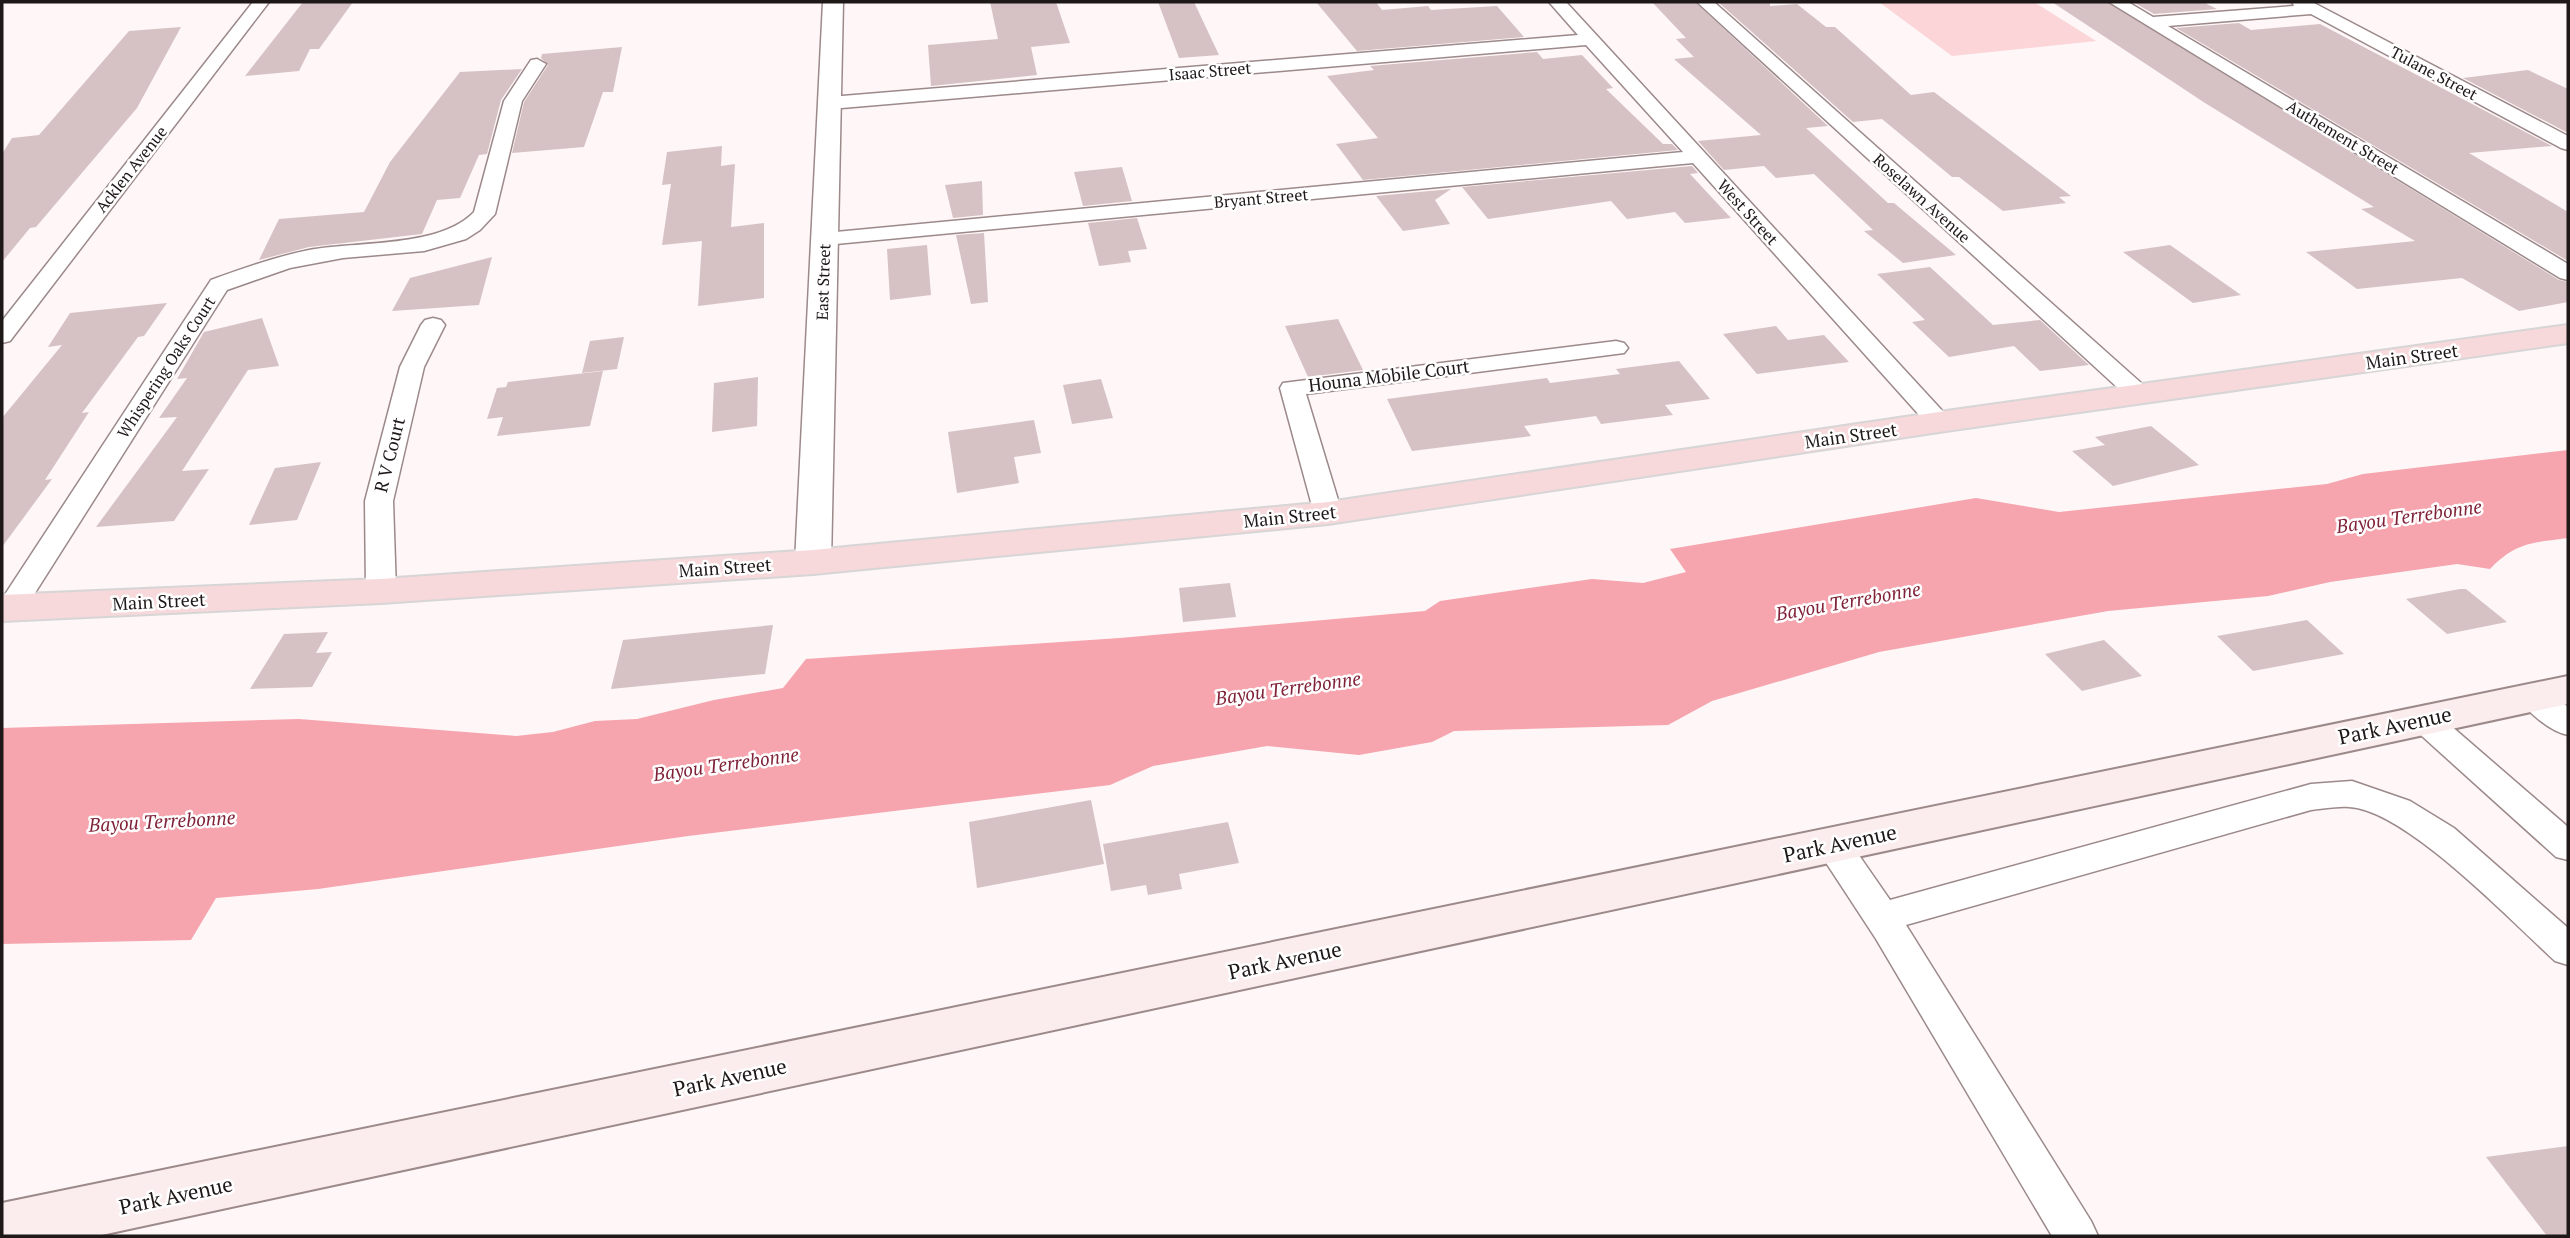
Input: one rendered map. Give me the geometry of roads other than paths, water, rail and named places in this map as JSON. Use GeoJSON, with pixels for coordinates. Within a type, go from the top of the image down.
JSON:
{"type":"FeatureCollection","features":[{"type":"Feature","properties":{"kind":"main road","name":"Main Street"},"geometry":{"type":"LineString","coordinates":[[6,608],[381,591],[813,562],[1328,513],[1939,422],[2568,334]]}},
{"type":"Feature","properties":{"kind":"main road","name":"Park Avenue"},"geometry":{"type":"LineString","coordinates":[[2,1230],[2424,720],[2557,704]]}},
{"type":"Feature","properties":{"kind":"street","name":"Acklen Avenue"},"geometry":{"type":"LineString","coordinates":[[2,336],[261,2]]}},
{"type":"Feature","properties":{"kind":"street","name":"East Street"},"geometry":{"type":"LineString","coordinates":[[813,562],[834,2]]}},
{"type":"Feature","properties":{"kind":"street","name":"West Street"},"geometry":{"type":"LineString","coordinates":[[1557,2],[1939,422]]}},
{"type":"Feature","properties":{"kind":"street","name":"Roselawn Avenue"},"geometry":{"type":"LineString","coordinates":[[1705,2],[2140,395]]}},
{"type":"Feature","properties":{"kind":"street","name":"Authement Street"},"geometry":{"type":"LineString","coordinates":[[2117,2],[2568,273]]}},
{"type":"Feature","properties":{"kind":"street"},"geometry":{"type":"LineString","coordinates":[[2150,22],[2307,6]]}},
{"type":"Feature","properties":{"kind":"street","name":"Tulane Street"},"geometry":{"type":"LineString","coordinates":[[2307,6],[2568,144]]}},
{"type":"Feature","properties":{"kind":"street","name":"Isaac Street"},"geometry":{"type":"LineString","coordinates":[[830,103],[1591,40]]}},
{"type":"Feature","properties":{"kind":"street","name":"Whispering Oaks Court"},"geometry":{"type":"LineString","coordinates":[[6,608],[219,285],[280,264],[353,250],[433,243],[478,223],[484,214],[513,101],[537,64]]}},
{"type":"Feature","properties":{"kind":"street","name":"Bryant Street"},"geometry":{"type":"LineString","coordinates":[[824,239],[1698,157]]}},
{"type":"Feature","properties":{"kind":"street","name":"R V Court"},"geometry":{"type":"LineString","coordinates":[[381,591],[379,502],[412,367],[433,325]]}},
{"type":"Feature","properties":{"kind":"street","name":"Houna Mobile Court"},"geometry":{"type":"LineString","coordinates":[[1328,513],[1292,388],[1616,348]]}},
{"type":"Feature","properties":{"kind":"street"},"geometry":{"type":"LineString","coordinates":[[2424,720],[2568,847]]}},
{"type":"Feature","properties":{"kind":"street"},"geometry":{"type":"LineString","coordinates":[[1882,918],[2311,797],[2352,794],[2398,810],[2442,837],[2568,950]]}},
{"type":"Feature","properties":{"kind":"street"},"geometry":{"type":"LineString","coordinates":[[1833,845],[1882,918],[2076,1236]]}},
{"type":"Feature","properties":{"kind":"water","name":"Bayou Terrebonne"},"geometry":{"type":"Polygon","coordinates":[[[2568,450],[2568,538],[2525,545],[2508,553],[2490,569],[2457,564],[2330,582],[2268,596],[2108,611],[1879,652],[1712,701],[1668,725],[1454,731],[1432,742],[1359,755],[1267,746],[1153,766],[1110,785],[688,836],[318,889],[216,898],[191,940],[2,944],[2,728],[299,719],[516,736],[553,732],[595,721],[637,719],[714,700],[783,688],[806,659],[1120,638],[1425,611],[1440,601],[1592,579],[1643,583],[1686,572],[1670,549],[1976,498],[2059,512],[2327,484],[2363,474],[2568,450]]]}}]}
